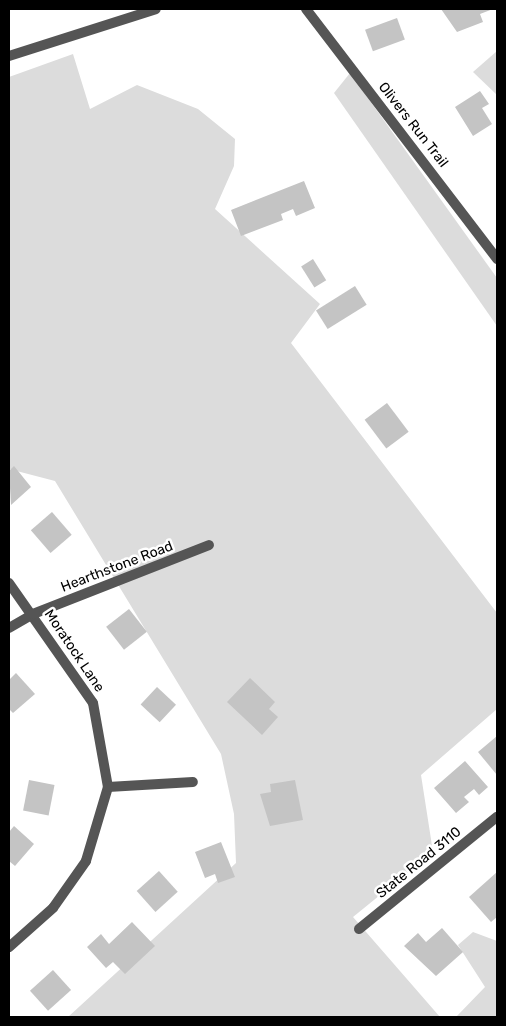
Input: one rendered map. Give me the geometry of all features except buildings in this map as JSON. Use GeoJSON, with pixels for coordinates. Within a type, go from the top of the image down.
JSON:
{"type":"FeatureCollection","features":[{"type":"Feature","properties":{"kind":"street"},"geometry":{"type":"LineString","coordinates":[[9,56],[154,9]]}},
{"type":"Feature","properties":{"kind":"street","name":"Olivers Run Trail"},"geometry":{"type":"LineString","coordinates":[[306,9],[497,259]]}},
{"type":"Feature","properties":{"kind":"street","name":"Hearthstone Road"},"geometry":{"type":"LineString","coordinates":[[9,628],[33,614],[209,545]]}},
{"type":"Feature","properties":{"kind":"street","name":"Moratock Lane"},"geometry":{"type":"LineString","coordinates":[[9,583],[33,614],[93,703],[108,787],[86,862],[52,908],[9,947]]}},
{"type":"Feature","properties":{"kind":"street"},"geometry":{"type":"LineString","coordinates":[[108,787],[193,782]]}},
{"type":"Feature","properties":{"kind":"street","name":"State Road 3110"},"geometry":{"type":"LineString","coordinates":[[359,930],[497,817]]}},
{"type":"Feature","properties":{"kind":"shaded area"},"geometry":{"type":"Polygon","coordinates":[[[497,51],[497,95],[473,72],[497,51]]]}},
{"type":"Feature","properties":{"kind":"shaded area"},"geometry":{"type":"Polygon","coordinates":[[[73,54],[90,109],[137,85],[198,109],[235,139],[234,166],[215,209],[320,304],[291,343],[497,613],[497,709],[421,775],[433,852],[353,917],[440,1017],[68,1017],[236,863],[234,814],[221,754],[55,481],[9,469],[9,77],[73,54]]]}},
{"type":"Feature","properties":{"kind":"shaded area"},"geometry":{"type":"Polygon","coordinates":[[[350,73],[497,278],[497,326],[334,93],[350,73]]]}},
{"type":"Feature","properties":{"kind":"shaded area"},"geometry":{"type":"Polygon","coordinates":[[[473,932],[497,941],[497,1017],[456,1017],[485,987],[458,945],[473,932]]]}}]}
